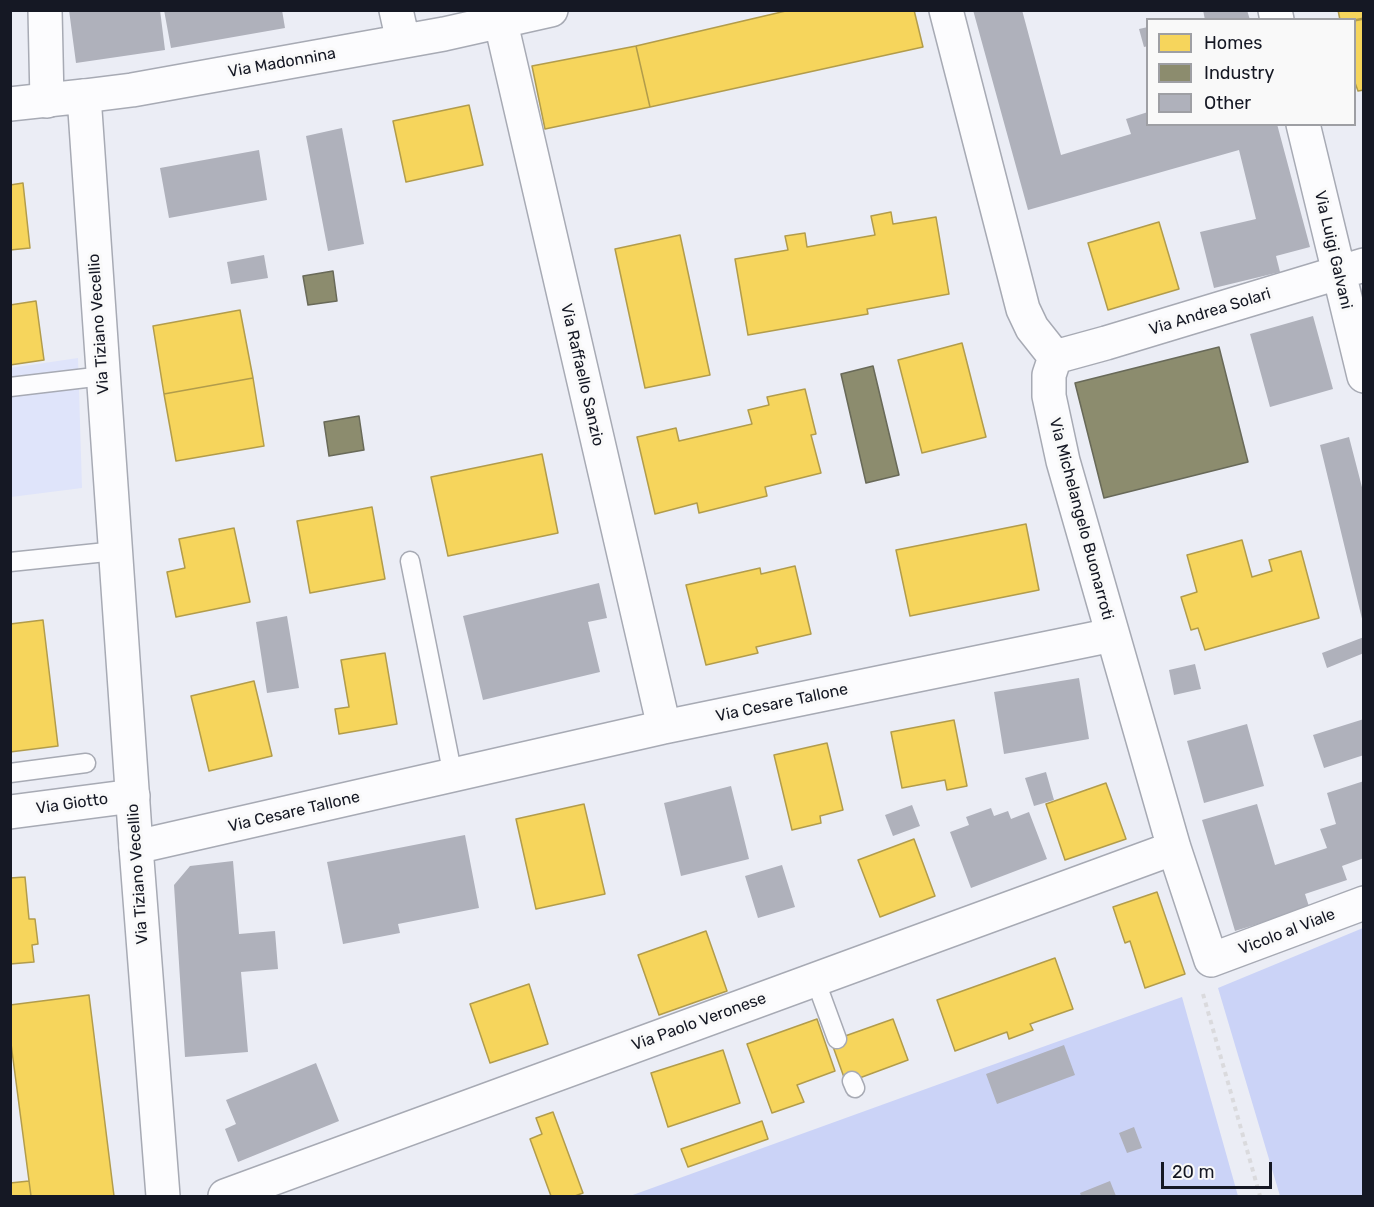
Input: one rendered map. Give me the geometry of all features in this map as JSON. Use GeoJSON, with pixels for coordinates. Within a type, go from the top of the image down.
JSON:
{"type":"FeatureCollection","features":[{"type":"Feature","properties":{"kind":"street"},"geometry":{"type":"LineString","coordinates":[[45,10],[47,101]]}},
{"type":"Feature","properties":{"kind":"street","name":"Via Madonnina"},"geometry":{"type":"LineString","coordinates":[[10,104],[132,90],[400,26],[501,23],[551,10]]}},
{"type":"Feature","properties":{"kind":"street"},"geometry":{"type":"LineString","coordinates":[[946,10],[1023,309],[1032,328],[1054,357]]}},
{"type":"Feature","properties":{"kind":"street","name":"Via Raffaello Sanzio"},"geometry":{"type":"LineString","coordinates":[[501,23],[664,727]]}},
{"type":"Feature","properties":{"kind":"street","name":"Via Tiziano Vecellio"},"geometry":{"type":"LineString","coordinates":[[84,96],[136,848],[163,1197]]}},
{"type":"Feature","properties":{"kind":"street","name":"Via Luigi Galvani"},"geometry":{"type":"LineString","coordinates":[[1304,126],[1351,269],[1364,376]]}},
{"type":"Feature","properties":{"kind":"street","name":"Via Andrea Solari"},"geometry":{"type":"LineString","coordinates":[[1054,357],[1351,269]]}},
{"type":"Feature","properties":{"kind":"street","name":"Via Michelangelo Buonarroti"},"geometry":{"type":"LineString","coordinates":[[1054,357],[1049,375],[1049,396],[1063,461],[1174,848],[1207,974]]}},
{"type":"Feature","properties":{"kind":"street","name":"Via Cesare Tallone"},"geometry":{"type":"LineString","coordinates":[[136,848],[664,727],[1112,635]]}},
{"type":"Feature","properties":{"kind":"street","name":"Via Giotto"},"geometry":{"type":"LineString","coordinates":[[10,812],[133,796]]}},
{"type":"Feature","properties":{"kind":"street","name":"Via Paolo Veronese"},"geometry":{"type":"LineString","coordinates":[[225,1197],[1174,848]]}},
{"type":"Feature","properties":{"kind":"street","name":"Vicolo al Viale"},"geometry":{"type":"LineString","coordinates":[[1207,974],[1364,903]]}},
{"type":"Feature","properties":{"kind":"lane"},"geometry":{"type":"LineString","coordinates":[[10,387],[103,376]]}},
{"type":"Feature","properties":{"kind":"lane"},"geometry":{"type":"LineString","coordinates":[[10,562],[116,551]]}},
{"type":"Feature","properties":{"kind":"lane"},"geometry":{"type":"LineString","coordinates":[[410,561],[453,776]]}},
{"type":"Feature","properties":{"kind":"lane"},"geometry":{"type":"LineString","coordinates":[[10,773],[86,763]]}},
{"type":"Feature","properties":{"kind":"lane"},"geometry":{"type":"LineString","coordinates":[[815,980],[837,1039]]}},
{"type":"Feature","properties":{"kind":"path"},"geometry":{"type":"LineString","coordinates":[[1207,974],[1260,1197]]}},
{"type":"Feature","properties":{"kind":"shaded area"},"geometry":{"type":"Polygon","coordinates":[[[78,358],[82,488],[11,497],[10,368],[78,358]]]}},
{"type":"Feature","properties":{"kind":"shaded area"},"geometry":{"type":"Polygon","coordinates":[[[1363,928],[1363,1196],[1280,1196],[1218,988],[1363,928]]]}},
{"type":"Feature","properties":{"kind":"shaded area"},"geometry":{"type":"Polygon","coordinates":[[[1182,997],[1238,1196],[630,1196],[981,1069],[1182,997]]]}},
{"type":"Feature","properties":{"kind":"building: Homes"},"geometry":{"type":"Polygon","coordinates":[[[790,10],[914,10],[923,47],[650,107],[636,46],[790,10]]]}},
{"type":"Feature","properties":{"kind":"building: Homes"},"geometry":{"type":"Polygon","coordinates":[[[1338,10],[1364,10],[1364,18],[1340,18],[1338,10]]]}},
{"type":"Feature","properties":{"kind":"building: Homes"},"geometry":{"type":"Polygon","coordinates":[[[1364,19],[1364,90],[1358,91],[1356,86],[1356,21],[1364,19]]]}},
{"type":"Feature","properties":{"kind":"building: Homes"},"geometry":{"type":"Polygon","coordinates":[[[636,46],[650,107],[545,129],[532,66],[636,46]]]}},
{"type":"Feature","properties":{"kind":"building: Homes"},"geometry":{"type":"Polygon","coordinates":[[[469,105],[483,165],[406,182],[393,121],[469,105]]]}},
{"type":"Feature","properties":{"kind":"building: Homes"},"geometry":{"type":"Polygon","coordinates":[[[23,183],[30,248],[10,250],[10,185],[23,183]]]}},
{"type":"Feature","properties":{"kind":"building: Homes"},"geometry":{"type":"Polygon","coordinates":[[[891,212],[893,224],[936,217],[949,294],[867,309],[868,314],[748,335],[735,259],[788,250],[785,236],[805,233],[807,247],[875,235],[871,216],[891,212]]]}},
{"type":"Feature","properties":{"kind":"building: Homes"},"geometry":{"type":"Polygon","coordinates":[[[1159,222],[1179,289],[1108,310],[1088,243],[1159,222]]]}},
{"type":"Feature","properties":{"kind":"building: Homes"},"geometry":{"type":"Polygon","coordinates":[[[680,235],[710,375],[645,388],[615,249],[680,235]]]}},
{"type":"Feature","properties":{"kind":"building: Homes"},"geometry":{"type":"Polygon","coordinates":[[[36,301],[44,360],[10,365],[10,305],[36,301]]]}},
{"type":"Feature","properties":{"kind":"building: Homes"},"geometry":{"type":"Polygon","coordinates":[[[240,310],[253,378],[164,394],[153,326],[240,310]]]}},
{"type":"Feature","properties":{"kind":"building: Homes"},"geometry":{"type":"Polygon","coordinates":[[[962,343],[986,437],[922,453],[898,360],[962,343]]]}},
{"type":"Feature","properties":{"kind":"building: Homes"},"geometry":{"type":"Polygon","coordinates":[[[253,378],[264,446],[176,461],[164,394],[253,378]]]}},
{"type":"Feature","properties":{"kind":"building: Homes"},"geometry":{"type":"Polygon","coordinates":[[[805,389],[816,434],[811,435],[821,473],[765,487],[767,496],[699,513],[697,503],[655,514],[637,437],[676,428],[679,441],[752,424],[748,410],[769,405],[767,397],[805,389]]]}},
{"type":"Feature","properties":{"kind":"building: Homes"},"geometry":{"type":"Polygon","coordinates":[[[542,454],[558,533],[448,556],[431,477],[542,454]]]}},
{"type":"Feature","properties":{"kind":"building: Homes"},"geometry":{"type":"Polygon","coordinates":[[[372,507],[385,579],[310,593],[297,521],[372,507]]]}},
{"type":"Feature","properties":{"kind":"building: Homes"},"geometry":{"type":"Polygon","coordinates":[[[1026,524],[1039,590],[910,616],[896,550],[1026,524]]]}},
{"type":"Feature","properties":{"kind":"building: Homes"},"geometry":{"type":"Polygon","coordinates":[[[234,528],[250,602],[176,617],[167,572],[185,568],[179,539],[234,528]]]}},
{"type":"Feature","properties":{"kind":"building: Homes"},"geometry":{"type":"Polygon","coordinates":[[[1242,540],[1252,577],[1272,571],[1269,560],[1301,551],[1319,618],[1205,650],[1198,628],[1191,630],[1181,597],[1197,592],[1187,555],[1242,540]]]}},
{"type":"Feature","properties":{"kind":"building: Homes"},"geometry":{"type":"Polygon","coordinates":[[[795,566],[811,634],[756,647],[758,653],[706,665],[686,585],[760,568],[761,574],[795,566]]]}},
{"type":"Feature","properties":{"kind":"building: Homes"},"geometry":{"type":"Polygon","coordinates":[[[43,620],[58,746],[10,752],[10,624],[43,620]]]}},
{"type":"Feature","properties":{"kind":"building: Homes"},"geometry":{"type":"Polygon","coordinates":[[[385,653],[397,724],[339,734],[335,709],[349,707],[341,660],[385,653]]]}},
{"type":"Feature","properties":{"kind":"building: Homes"},"geometry":{"type":"Polygon","coordinates":[[[254,681],[272,756],[209,771],[191,696],[254,681]]]}},
{"type":"Feature","properties":{"kind":"building: Homes"},"geometry":{"type":"Polygon","coordinates":[[[954,720],[967,786],[947,790],[945,780],[902,788],[891,732],[954,720]]]}},
{"type":"Feature","properties":{"kind":"building: Homes"},"geometry":{"type":"Polygon","coordinates":[[[827,743],[843,810],[820,816],[821,823],[792,830],[774,755],[827,743]]]}},
{"type":"Feature","properties":{"kind":"building: Homes"},"geometry":{"type":"Polygon","coordinates":[[[1106,783],[1126,839],[1065,860],[1046,804],[1106,783]]]}},
{"type":"Feature","properties":{"kind":"building: Homes"},"geometry":{"type":"Polygon","coordinates":[[[584,804],[605,894],[536,909],[516,819],[584,804]]]}},
{"type":"Feature","properties":{"kind":"building: Homes"},"geometry":{"type":"Polygon","coordinates":[[[914,839],[935,896],[880,917],[858,860],[914,839]]]}},
{"type":"Feature","properties":{"kind":"building: Homes"},"geometry":{"type":"Polygon","coordinates":[[[25,877],[29,919],[35,919],[38,944],[32,945],[34,962],[10,964],[10,878],[25,877]]]}},
{"type":"Feature","properties":{"kind":"building: Homes"},"geometry":{"type":"Polygon","coordinates":[[[1157,892],[1185,974],[1145,988],[1130,941],[1125,943],[1113,907],[1157,892]]]}},
{"type":"Feature","properties":{"kind":"building: Homes"},"geometry":{"type":"Polygon","coordinates":[[[706,931],[727,991],[659,1015],[638,955],[706,931]]]}},
{"type":"Feature","properties":{"kind":"building: Homes"},"geometry":{"type":"Polygon","coordinates":[[[1055,958],[1073,1009],[1030,1024],[1033,1030],[1009,1039],[1007,1032],[955,1051],[937,1000],[1055,958]]]}},
{"type":"Feature","properties":{"kind":"building: Homes"},"geometry":{"type":"Polygon","coordinates":[[[529,984],[548,1044],[490,1063],[470,1004],[529,984]]]}},
{"type":"Feature","properties":{"kind":"building: Homes"},"geometry":{"type":"Polygon","coordinates":[[[89,995],[114,1196],[31,1196],[10,1036],[10,1005],[89,995]]]}},
{"type":"Feature","properties":{"kind":"building: Homes"},"geometry":{"type":"Polygon","coordinates":[[[817,1019],[835,1071],[797,1085],[804,1102],[772,1113],[747,1044],[817,1019]]]}},
{"type":"Feature","properties":{"kind":"building: Homes"},"geometry":{"type":"Polygon","coordinates":[[[893,1019],[908,1060],[846,1083],[831,1041],[893,1019]]]}},
{"type":"Feature","properties":{"kind":"building: Homes"},"geometry":{"type":"Polygon","coordinates":[[[723,1050],[740,1103],[668,1127],[651,1073],[723,1050]]]}},
{"type":"Feature","properties":{"kind":"building: Homes"},"geometry":{"type":"Polygon","coordinates":[[[553,1112],[583,1193],[575,1196],[551,1196],[530,1139],[542,1134],[536,1118],[553,1112]]]}},
{"type":"Feature","properties":{"kind":"building: Homes"},"geometry":{"type":"Polygon","coordinates":[[[762,1121],[768,1139],[688,1167],[681,1149],[762,1121]]]}},
{"type":"Feature","properties":{"kind":"building: Homes"},"geometry":{"type":"Polygon","coordinates":[[[29,1181],[31,1196],[10,1196],[10,1183],[29,1181]]]}},
{"type":"Feature","properties":{"kind":"building: Industry"},"geometry":{"type":"Polygon","coordinates":[[[333,271],[337,301],[308,305],[303,276],[333,271]]]}},
{"type":"Feature","properties":{"kind":"building: Industry"},"geometry":{"type":"Polygon","coordinates":[[[1219,347],[1248,462],[1104,498],[1075,383],[1219,347]]]}},
{"type":"Feature","properties":{"kind":"building: Industry"},"geometry":{"type":"Polygon","coordinates":[[[873,366],[899,475],[866,483],[841,374],[873,366]]]}},
{"type":"Feature","properties":{"kind":"building: Industry"},"geometry":{"type":"Polygon","coordinates":[[[359,416],[364,450],[329,456],[324,422],[359,416]]]}},
{"type":"Feature","properties":{"kind":"building: Other"},"geometry":{"type":"Polygon","coordinates":[[[69,10],[160,10],[165,50],[76,63],[69,10]]]}},
{"type":"Feature","properties":{"kind":"building: Other"},"geometry":{"type":"Polygon","coordinates":[[[164,10],[282,10],[285,28],[171,48],[164,10]]]}},
{"type":"Feature","properties":{"kind":"building: Other"},"geometry":{"type":"Polygon","coordinates":[[[973,10],[1022,10],[1061,155],[1131,134],[1126,119],[1146,113],[1146,126],[1278,126],[1310,247],[1276,256],[1280,272],[1214,288],[1200,232],[1256,219],[1239,150],[1028,210],[973,10]]]}},
{"type":"Feature","properties":{"kind":"building: Other"},"geometry":{"type":"Polygon","coordinates":[[[1203,10],[1247,10],[1249,18],[1205,18],[1203,10]]]}},
{"type":"Feature","properties":{"kind":"building: Other"},"geometry":{"type":"Polygon","coordinates":[[[1146,27],[1146,46],[1144,47],[1139,29],[1146,27]]]}},
{"type":"Feature","properties":{"kind":"building: Other"},"geometry":{"type":"Polygon","coordinates":[[[342,128],[364,244],[328,251],[306,136],[342,128]]]}},
{"type":"Feature","properties":{"kind":"building: Other"},"geometry":{"type":"Polygon","coordinates":[[[259,150],[267,200],[169,218],[160,168],[259,150]]]}},
{"type":"Feature","properties":{"kind":"building: Other"},"geometry":{"type":"Polygon","coordinates":[[[264,255],[268,278],[231,284],[227,262],[264,255]]]}},
{"type":"Feature","properties":{"kind":"building: Other"},"geometry":{"type":"Polygon","coordinates":[[[1313,316],[1333,389],[1270,407],[1250,334],[1313,316]]]}},
{"type":"Feature","properties":{"kind":"building: Other"},"geometry":{"type":"Polygon","coordinates":[[[1349,437],[1364,495],[1363,623],[1320,445],[1349,437]]]}},
{"type":"Feature","properties":{"kind":"building: Other"},"geometry":{"type":"Polygon","coordinates":[[[599,583],[607,618],[588,622],[600,672],[483,700],[463,616],[599,583]]]}},
{"type":"Feature","properties":{"kind":"building: Other"},"geometry":{"type":"Polygon","coordinates":[[[287,616],[299,688],[267,693],[256,622],[287,616]]]}},
{"type":"Feature","properties":{"kind":"building: Other"},"geometry":{"type":"Polygon","coordinates":[[[1364,637],[1364,653],[1327,668],[1322,653],[1364,637]]]}},
{"type":"Feature","properties":{"kind":"building: Other"},"geometry":{"type":"Polygon","coordinates":[[[1195,664],[1201,689],[1174,695],[1169,670],[1195,664]]]}},
{"type":"Feature","properties":{"kind":"building: Other"},"geometry":{"type":"Polygon","coordinates":[[[1079,678],[1089,739],[1004,754],[994,692],[1079,678]]]}},
{"type":"Feature","properties":{"kind":"building: Other"},"geometry":{"type":"Polygon","coordinates":[[[1364,719],[1364,755],[1324,768],[1313,735],[1364,719]]]}},
{"type":"Feature","properties":{"kind":"building: Other"},"geometry":{"type":"Polygon","coordinates":[[[1247,724],[1264,786],[1204,803],[1187,741],[1247,724]]]}},
{"type":"Feature","properties":{"kind":"building: Other"},"geometry":{"type":"Polygon","coordinates":[[[1046,772],[1054,800],[1034,806],[1025,778],[1046,772]]]}},
{"type":"Feature","properties":{"kind":"building: Other"},"geometry":{"type":"Polygon","coordinates":[[[1364,781],[1364,858],[1342,866],[1347,880],[1305,894],[1313,919],[1284,916],[1235,931],[1202,820],[1257,804],[1275,865],[1327,848],[1320,829],[1336,824],[1327,793],[1364,781]]]}},
{"type":"Feature","properties":{"kind":"building: Other"},"geometry":{"type":"Polygon","coordinates":[[[731,786],[749,859],[681,876],[664,803],[731,786]]]}},
{"type":"Feature","properties":{"kind":"building: Other"},"geometry":{"type":"Polygon","coordinates":[[[912,805],[920,826],[893,836],[885,815],[912,805]]]}},
{"type":"Feature","properties":{"kind":"building: Other"},"geometry":{"type":"Polygon","coordinates":[[[991,808],[994,816],[1008,811],[1011,819],[1029,812],[1047,859],[971,888],[950,832],[969,825],[966,817],[991,808]]]}},
{"type":"Feature","properties":{"kind":"building: Other"},"geometry":{"type":"Polygon","coordinates":[[[465,835],[479,908],[398,924],[400,933],[343,944],[327,862],[465,835]]]}},
{"type":"Feature","properties":{"kind":"building: Other"},"geometry":{"type":"Polygon","coordinates":[[[233,861],[239,934],[275,931],[278,969],[241,972],[248,1052],[185,1057],[174,885],[190,866],[233,861]]]}},
{"type":"Feature","properties":{"kind":"building: Other"},"geometry":{"type":"Polygon","coordinates":[[[782,865],[795,907],[758,918],[745,876],[782,865]]]}},
{"type":"Feature","properties":{"kind":"building: Other"},"geometry":{"type":"Polygon","coordinates":[[[1064,1045],[1075,1075],[997,1104],[986,1074],[1064,1045]]]}},
{"type":"Feature","properties":{"kind":"building: Other"},"geometry":{"type":"Polygon","coordinates":[[[316,1063],[339,1121],[238,1162],[225,1129],[236,1124],[226,1100],[316,1063]]]}},
{"type":"Feature","properties":{"kind":"building: Other"},"geometry":{"type":"Polygon","coordinates":[[[1134,1127],[1142,1148],[1127,1153],[1119,1133],[1134,1127]]]}},
{"type":"Feature","properties":{"kind":"building: Other"},"geometry":{"type":"Polygon","coordinates":[[[1110,1181],[1116,1196],[1081,1196],[1080,1193],[1110,1181]]]}}]}
